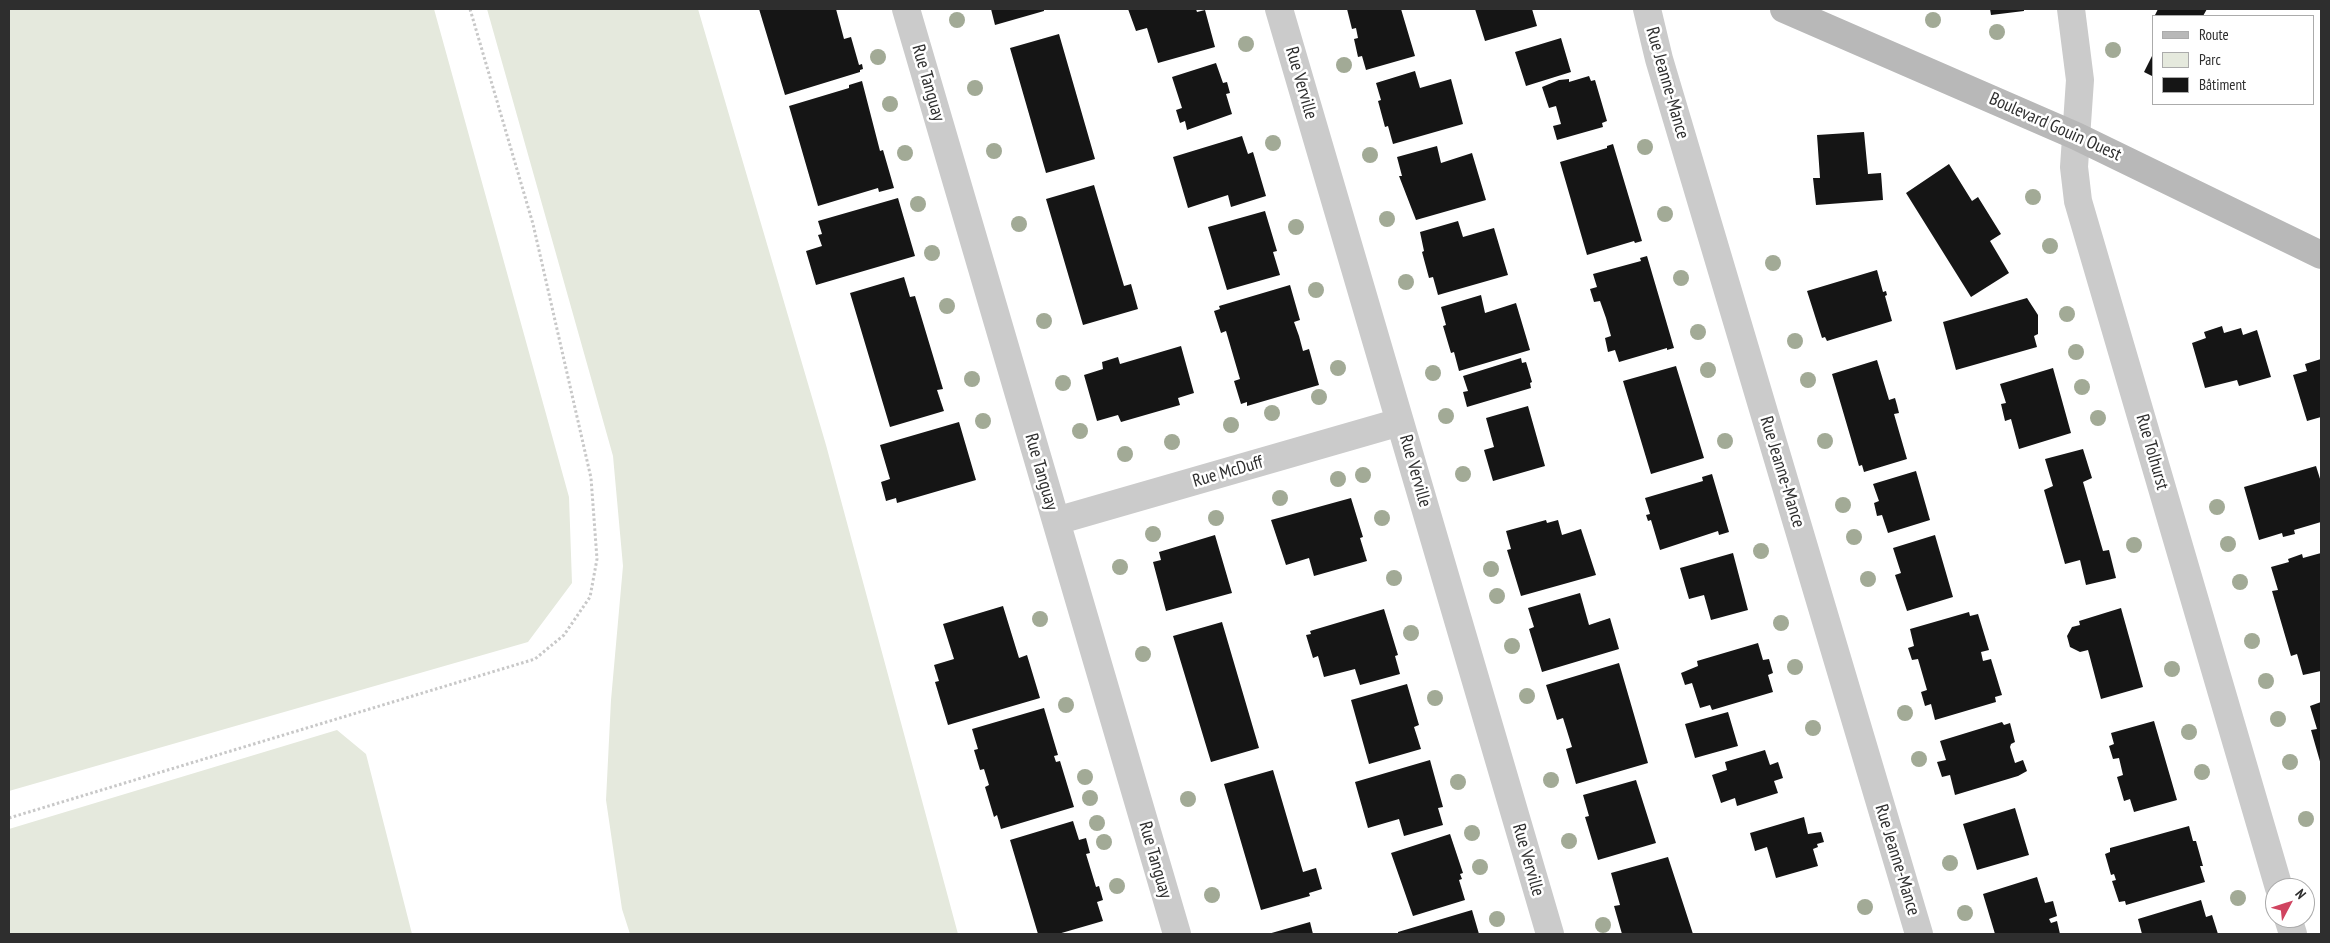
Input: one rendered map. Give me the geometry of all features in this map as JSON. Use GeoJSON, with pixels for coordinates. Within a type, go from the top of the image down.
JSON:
{"type":"FeatureCollection","features":[{"type":"Feature","properties":{"kind":"street","name":"Rue Tanguay"},"geometry":{"type":"LineString","coordinates":[[906,9],[1177,934]]}},
{"type":"Feature","properties":{"kind":"street","name":"Rue Verville"},"geometry":{"type":"LineString","coordinates":[[1279,9],[1550,934]]}},
{"type":"Feature","properties":{"kind":"street","name":"Rue Jeanne-Mance"},"geometry":{"type":"LineString","coordinates":[[1647,9],[1662,69],[1919,934]]}},
{"type":"Feature","properties":{"kind":"street","name":"Boulevard Gouin Ouest"},"geometry":{"type":"LineString","coordinates":[[1784,9],[2076,136],[2321,255]]}},
{"type":"Feature","properties":{"kind":"street","name":"Rue Tolhurst"},"geometry":{"type":"LineString","coordinates":[[2071,9],[2080,80],[2074,166],[2078,201],[2277,878]]}},
{"type":"Feature","properties":{"kind":"street","name":"Rue McDuff"},"geometry":{"type":"LineString","coordinates":[[1056,522],[1400,422]]}},
{"type":"Feature","properties":{"kind":"path"},"geometry":{"type":"LineString","coordinates":[[9,818],[535,659],[564,635],[590,597],[596,559],[591,478],[533,224],[470,9]]}},
{"type":"Feature","properties":{"kind":"green space"},"geometry":{"type":"Polygon","coordinates":[[[9,9],[434,9],[569,497],[572,583],[528,642],[9,791],[9,9]]]}},
{"type":"Feature","properties":{"kind":"green space"},"geometry":{"type":"Polygon","coordinates":[[[487,9],[698,9],[826,445],[958,934],[630,934],[622,909],[606,800],[611,700],[623,566],[613,456],[487,9]]]}},
{"type":"Feature","properties":{"kind":"green space"},"geometry":{"type":"Polygon","coordinates":[[[337,730],[366,754],[412,934],[9,934],[9,829],[337,730]]]}},
{"type":"Feature","properties":{"kind":"building"},"geometry":{"type":"Polygon","coordinates":[[[759,9],[836,9],[844,39],[851,37],[859,65],[862,64],[863,69],[860,72],[785,95],[759,9]]]}},
{"type":"Feature","properties":{"kind":"building"},"geometry":{"type":"Polygon","coordinates":[[[991,9],[1044,9],[1044,11],[995,25],[991,9]]]}},
{"type":"Feature","properties":{"kind":"building"},"geometry":{"type":"Polygon","coordinates":[[[1128,9],[1196,9],[1197,12],[1205,10],[1215,47],[1158,63],[1147,28],[1136,31],[1128,9]]]}},
{"type":"Feature","properties":{"kind":"building"},"geometry":{"type":"Polygon","coordinates":[[[1347,9],[1401,9],[1415,56],[1366,70],[1362,56],[1358,57],[1354,39],[1358,38],[1356,28],[1352,29],[1347,9]]]}},
{"type":"Feature","properties":{"kind":"building"},"geometry":{"type":"Polygon","coordinates":[[[1475,9],[1532,9],[1537,26],[1485,41],[1475,9]]]}},
{"type":"Feature","properties":{"kind":"building"},"geometry":{"type":"Polygon","coordinates":[[[1990,9],[2024,9],[2024,11],[1991,15],[1990,9]]]}},
{"type":"Feature","properties":{"kind":"building"},"geometry":{"type":"Polygon","coordinates":[[[2158,9],[2207,9],[2204,15],[2155,15],[2158,9]]]}},
{"type":"Feature","properties":{"kind":"building"},"geometry":{"type":"Polygon","coordinates":[[[1059,34],[1095,159],[1046,173],[1010,48],[1059,34]]]}},
{"type":"Feature","properties":{"kind":"building"},"geometry":{"type":"Polygon","coordinates":[[[1561,38],[1571,72],[1526,86],[1515,52],[1561,38]]]}},
{"type":"Feature","properties":{"kind":"building"},"geometry":{"type":"Polygon","coordinates":[[[2152,56],[2152,76],[2144,72],[2152,56]]]}},
{"type":"Feature","properties":{"kind":"building"},"geometry":{"type":"Polygon","coordinates":[[[1216,63],[1223,83],[1227,82],[1230,93],[1226,94],[1232,114],[1187,130],[1185,121],[1180,123],[1176,110],[1182,108],[1172,77],[1216,63]]]}},
{"type":"Feature","properties":{"kind":"building"},"geometry":{"type":"Polygon","coordinates":[[[1415,71],[1420,88],[1451,79],[1463,124],[1393,144],[1388,126],[1385,127],[1378,101],[1381,100],[1376,83],[1415,71]]]}},
{"type":"Feature","properties":{"kind":"building"},"geometry":{"type":"Polygon","coordinates":[[[1589,76],[1591,81],[1595,80],[1607,121],[1602,123],[1603,127],[1557,140],[1553,126],[1561,124],[1556,106],[1549,108],[1542,87],[1559,80],[1569,79],[1569,82],[1589,76]]]}},
{"type":"Feature","properties":{"kind":"building"},"geometry":{"type":"Polygon","coordinates":[[[862,81],[880,151],[883,150],[894,188],[879,192],[878,188],[818,206],[789,106],[849,88],[849,85],[862,81]]]}},
{"type":"Feature","properties":{"kind":"building"},"geometry":{"type":"Polygon","coordinates":[[[1864,132],[1868,174],[1881,173],[1883,200],[1816,205],[1813,178],[1820,178],[1817,135],[1864,132]]]}},
{"type":"Feature","properties":{"kind":"building"},"geometry":{"type":"Polygon","coordinates":[[[1242,136],[1248,154],[1253,152],[1266,196],[1231,207],[1228,195],[1188,208],[1173,157],[1242,136]]]}},
{"type":"Feature","properties":{"kind":"building"},"geometry":{"type":"Polygon","coordinates":[[[1613,144],[1642,241],[1635,243],[1634,241],[1587,255],[1560,162],[1607,148],[1607,146],[1613,144]]]}},
{"type":"Feature","properties":{"kind":"building"},"geometry":{"type":"Polygon","coordinates":[[[1437,146],[1441,163],[1472,153],[1486,200],[1416,220],[1399,176],[1402,176],[1397,157],[1437,146]]]}},
{"type":"Feature","properties":{"kind":"building"},"geometry":{"type":"Polygon","coordinates":[[[1949,164],[1972,201],[1978,197],[2001,234],[1990,241],[2009,273],[1971,297],[1906,193],[1949,164]]]}},
{"type":"Feature","properties":{"kind":"building"},"geometry":{"type":"Polygon","coordinates":[[[1094,185],[1124,286],[1131,284],[1138,309],[1083,325],[1046,199],[1094,185]]]}},
{"type":"Feature","properties":{"kind":"building"},"geometry":{"type":"Polygon","coordinates":[[[898,198],[915,256],[816,285],[806,251],[822,246],[818,235],[822,234],[818,221],[898,198]]]}},
{"type":"Feature","properties":{"kind":"building"},"geometry":{"type":"Polygon","coordinates":[[[1265,211],[1277,251],[1273,252],[1280,275],[1227,290],[1208,227],[1265,211]]]}},
{"type":"Feature","properties":{"kind":"building"},"geometry":{"type":"Polygon","coordinates":[[[1458,221],[1463,237],[1494,228],[1508,275],[1438,295],[1433,277],[1429,278],[1422,252],[1424,251],[1420,232],[1458,221]]]}},
{"type":"Feature","properties":{"kind":"building"},"geometry":{"type":"Polygon","coordinates":[[[1647,256],[1674,348],[1667,350],[1667,348],[1619,362],[1615,350],[1608,352],[1605,338],[1611,336],[1600,301],[1594,302],[1590,289],[1597,287],[1593,274],[1641,261],[1640,258],[1647,256]]]}},
{"type":"Feature","properties":{"kind":"building"},"geometry":{"type":"Polygon","coordinates":[[[1877,270],[1883,292],[1886,291],[1887,295],[1885,296],[1892,321],[1827,341],[1825,337],[1822,338],[1807,291],[1877,270]]]}},
{"type":"Feature","properties":{"kind":"building"},"geometry":{"type":"Polygon","coordinates":[[[904,277],[910,297],[915,296],[943,389],[937,390],[944,411],[890,427],[850,293],[904,277]]]}},
{"type":"Feature","properties":{"kind":"building"},"geometry":{"type":"Polygon","coordinates":[[[1290,285],[1300,320],[1294,322],[1303,351],[1309,349],[1319,385],[1247,406],[1247,402],[1241,404],[1234,381],[1240,379],[1226,331],[1221,333],[1214,311],[1220,309],[1219,306],[1290,285]]]}},
{"type":"Feature","properties":{"kind":"building"},"geometry":{"type":"Polygon","coordinates":[[[1481,295],[1485,313],[1516,303],[1530,350],[1459,371],[1454,352],[1451,353],[1443,326],[1446,325],[1441,307],[1481,295]]]}},
{"type":"Feature","properties":{"kind":"building"},"geometry":{"type":"Polygon","coordinates":[[[2027,298],[2038,315],[2038,334],[2034,336],[2037,347],[1956,370],[1943,322],[2027,298]]]}},
{"type":"Feature","properties":{"kind":"building"},"geometry":{"type":"Polygon","coordinates":[[[2222,326],[2224,333],[2241,328],[2243,335],[2257,330],[2271,377],[2239,386],[2237,380],[2205,388],[2192,343],[2206,338],[2204,332],[2222,326]]]}},
{"type":"Feature","properties":{"kind":"building"},"geometry":{"type":"Polygon","coordinates":[[[1181,346],[1194,393],[1178,398],[1180,405],[1121,422],[1118,415],[1097,421],[1084,375],[1103,369],[1102,362],[1118,357],[1120,364],[1181,346]]]}},
{"type":"Feature","properties":{"kind":"building"},"geometry":{"type":"Polygon","coordinates":[[[1521,358],[1522,363],[1526,362],[1532,382],[1530,383],[1531,388],[1467,407],[1463,392],[1468,391],[1463,376],[1521,358]]]}},
{"type":"Feature","properties":{"kind":"building"},"geometry":{"type":"Polygon","coordinates":[[[2321,359],[2321,417],[2307,421],[2293,375],[2307,371],[2305,364],[2321,359]]]}},
{"type":"Feature","properties":{"kind":"building"},"geometry":{"type":"Polygon","coordinates":[[[1877,360],[1889,400],[1895,398],[1899,413],[1894,414],[1907,459],[1864,472],[1862,465],[1859,466],[1832,374],[1877,360]]]}},
{"type":"Feature","properties":{"kind":"building"},"geometry":{"type":"Polygon","coordinates":[[[1676,366],[1704,458],[1651,474],[1623,381],[1676,366]]]}},
{"type":"Feature","properties":{"kind":"building"},"geometry":{"type":"Polygon","coordinates":[[[2053,368],[2071,433],[2019,449],[2011,419],[2005,421],[2001,404],[2006,403],[2000,384],[2053,368]]]}},
{"type":"Feature","properties":{"kind":"building"},"geometry":{"type":"Polygon","coordinates":[[[1528,406],[1545,466],[1493,481],[1484,450],[1494,447],[1486,418],[1528,406]]]}},
{"type":"Feature","properties":{"kind":"building"},"geometry":{"type":"Polygon","coordinates":[[[959,422],[976,480],[897,503],[896,498],[886,501],[881,482],[890,479],[880,445],[959,422]]]}},
{"type":"Feature","properties":{"kind":"building"},"geometry":{"type":"Polygon","coordinates":[[[2083,449],[2092,478],[2083,482],[2103,551],[2109,550],[2116,578],[2086,585],[2080,560],[2065,564],[2044,490],[2053,486],[2045,459],[2083,449]]]}},
{"type":"Feature","properties":{"kind":"building"},"geometry":{"type":"Polygon","coordinates":[[[2316,466],[2321,482],[2321,522],[2294,530],[2295,534],[2283,537],[2282,533],[2259,540],[2244,487],[2316,466]]]}},
{"type":"Feature","properties":{"kind":"building"},"geometry":{"type":"Polygon","coordinates":[[[1916,471],[1930,520],[1888,533],[1882,515],[1877,516],[1874,503],[1879,501],[1873,484],[1916,471]]]}},
{"type":"Feature","properties":{"kind":"building"},"geometry":{"type":"Polygon","coordinates":[[[1712,474],[1729,532],[1719,535],[1718,531],[1660,550],[1651,520],[1648,521],[1646,515],[1650,514],[1645,498],[1703,481],[1702,477],[1712,474]]]}},
{"type":"Feature","properties":{"kind":"building"},"geometry":{"type":"Polygon","coordinates":[[[1351,498],[1363,537],[1360,538],[1367,561],[1314,576],[1309,558],[1286,565],[1271,520],[1351,498]]]}},
{"type":"Feature","properties":{"kind":"building"},"geometry":{"type":"Polygon","coordinates":[[[1546,520],[1547,523],[1558,520],[1562,535],[1581,529],[1596,575],[1521,596],[1507,550],[1511,549],[1506,531],[1546,520]]]}},
{"type":"Feature","properties":{"kind":"building"},"geometry":{"type":"Polygon","coordinates":[[[1215,535],[1232,593],[1166,611],[1153,562],[1161,560],[1159,552],[1215,535]]]}},
{"type":"Feature","properties":{"kind":"building"},"geometry":{"type":"Polygon","coordinates":[[[1935,535],[1953,597],[1907,611],[1895,575],[1901,573],[1893,548],[1935,535]]]}},
{"type":"Feature","properties":{"kind":"building"},"geometry":{"type":"Polygon","coordinates":[[[1733,553],[1748,610],[1711,620],[1704,595],[1689,599],[1680,568],[1733,553]]]}},
{"type":"Feature","properties":{"kind":"building"},"geometry":{"type":"Polygon","coordinates":[[[2321,553],[2321,671],[2303,675],[2297,654],[2291,656],[2272,591],[2278,590],[2271,567],[2289,562],[2288,559],[2302,554],[2303,558],[2321,553]]]}},
{"type":"Feature","properties":{"kind":"building"},"geometry":{"type":"Polygon","coordinates":[[[1580,593],[1589,625],[1610,618],[1619,649],[1542,672],[1529,629],[1534,627],[1528,608],[1580,593]]]}},
{"type":"Feature","properties":{"kind":"building"},"geometry":{"type":"Polygon","coordinates":[[[1003,606],[1019,658],[1027,655],[1040,698],[948,725],[935,682],[939,681],[934,665],[954,659],[943,624],[1003,606]]]}},
{"type":"Feature","properties":{"kind":"building"},"geometry":{"type":"Polygon","coordinates":[[[2121,608],[2143,687],[2101,699],[2088,650],[2080,652],[2070,647],[2067,636],[2072,627],[2080,625],[2079,621],[2121,608]]]}},
{"type":"Feature","properties":{"kind":"building"},"geometry":{"type":"Polygon","coordinates":[[[1384,609],[1398,655],[1395,656],[1400,674],[1360,685],[1355,669],[1324,677],[1318,656],[1313,658],[1306,635],[1311,634],[1310,631],[1384,609]]]}},
{"type":"Feature","properties":{"kind":"building"},"geometry":{"type":"Polygon","coordinates":[[[1969,612],[1970,616],[1978,614],[1989,650],[1981,652],[1983,661],[1991,659],[2002,695],[1995,697],[1996,702],[1935,720],[1931,704],[1925,706],[1921,692],[1927,690],[1918,659],[1912,660],[1908,648],[1914,646],[1910,629],[1969,612]]]}},
{"type":"Feature","properties":{"kind":"building"},"geometry":{"type":"Polygon","coordinates":[[[1222,622],[1259,748],[1211,762],[1173,636],[1222,622]]]}},
{"type":"Feature","properties":{"kind":"building"},"geometry":{"type":"Polygon","coordinates":[[[1758,643],[1763,660],[1769,659],[1773,673],[1768,675],[1773,692],[1712,710],[1710,705],[1700,708],[1692,683],[1685,685],[1681,673],[1698,666],[1697,661],[1758,643]]]}},
{"type":"Feature","properties":{"kind":"building"},"geometry":{"type":"Polygon","coordinates":[[[1619,663],[1648,763],[1576,784],[1566,749],[1572,747],[1563,718],[1557,720],[1546,685],[1619,663]]]}},
{"type":"Feature","properties":{"kind":"building"},"geometry":{"type":"Polygon","coordinates":[[[1407,684],[1419,725],[1414,727],[1421,749],[1369,764],[1351,700],[1407,684]]]}},
{"type":"Feature","properties":{"kind":"building"},"geometry":{"type":"Polygon","coordinates":[[[2321,702],[2321,765],[2311,730],[2317,729],[2310,706],[2321,702]]]}},
{"type":"Feature","properties":{"kind":"building"},"geometry":{"type":"Polygon","coordinates":[[[1044,708],[1058,755],[1054,756],[1056,762],[1060,761],[1074,807],[1001,829],[997,815],[994,817],[985,787],[989,785],[984,769],[980,770],[974,750],[978,749],[972,729],[1044,708]]]}},
{"type":"Feature","properties":{"kind":"building"},"geometry":{"type":"Polygon","coordinates":[[[1728,712],[1738,746],[1695,758],[1685,724],[1728,712]]]}},
{"type":"Feature","properties":{"kind":"building"},"geometry":{"type":"Polygon","coordinates":[[[2154,721],[2177,800],[2134,812],[2130,799],[2124,801],[2117,777],[2123,775],[2119,758],[2113,759],[2109,746],[2114,744],[2111,733],[2154,721]]]}},
{"type":"Feature","properties":{"kind":"building"},"geometry":{"type":"Polygon","coordinates":[[[2002,722],[2004,725],[2010,723],[2015,742],[2010,747],[2015,763],[2023,760],[2027,771],[2018,776],[1955,795],[1950,775],[1942,777],[1937,762],[1946,760],[1940,741],[2002,722]]]}},
{"type":"Feature","properties":{"kind":"building"},"geometry":{"type":"Polygon","coordinates":[[[1765,750],[1770,765],[1778,762],[1783,778],[1774,781],[1778,793],[1737,806],[1735,798],[1721,803],[1712,775],[1727,770],[1725,762],[1765,750]]]}},
{"type":"Feature","properties":{"kind":"building"},"geometry":{"type":"Polygon","coordinates":[[[1430,760],[1443,807],[1438,808],[1443,825],[1404,836],[1399,819],[1368,828],[1355,782],[1430,760]]]}},
{"type":"Feature","properties":{"kind":"building"},"geometry":{"type":"Polygon","coordinates":[[[1273,770],[1303,872],[1316,868],[1322,889],[1309,893],[1310,896],[1261,910],[1224,784],[1273,770]]]}},
{"type":"Feature","properties":{"kind":"building"},"geometry":{"type":"Polygon","coordinates":[[[1636,780],[1656,843],[1598,860],[1585,817],[1589,816],[1583,795],[1636,780]]]}},
{"type":"Feature","properties":{"kind":"building"},"geometry":{"type":"Polygon","coordinates":[[[2015,808],[2029,855],[1977,870],[1963,824],[2015,808]]]}},
{"type":"Feature","properties":{"kind":"building"},"geometry":{"type":"Polygon","coordinates":[[[1804,817],[1808,834],[1821,832],[1824,842],[1817,844],[1818,847],[1813,849],[1818,866],[1776,878],[1767,847],[1755,851],[1750,833],[1804,817]]]}},
{"type":"Feature","properties":{"kind":"building"},"geometry":{"type":"Polygon","coordinates":[[[1073,821],[1079,840],[1086,838],[1090,853],[1086,854],[1096,887],[1099,886],[1103,900],[1097,902],[1103,921],[1058,934],[1038,934],[1010,840],[1073,821]]]}},
{"type":"Feature","properties":{"kind":"building"},"geometry":{"type":"Polygon","coordinates":[[[2189,826],[2193,841],[2196,841],[2205,882],[2126,905],[2125,901],[2119,902],[2112,881],[2116,880],[2114,874],[2111,875],[2105,854],[2110,852],[2110,848],[2189,826]]]}},
{"type":"Feature","properties":{"kind":"building"},"geometry":{"type":"Polygon","coordinates":[[[1450,834],[1463,873],[1460,874],[1462,879],[1459,880],[1465,900],[1413,916],[1391,853],[1450,834]]]}},
{"type":"Feature","properties":{"kind":"building"},"geometry":{"type":"Polygon","coordinates":[[[1668,857],[1693,934],[1622,934],[1614,906],[1620,905],[1611,873],[1668,857]]]}},
{"type":"Feature","properties":{"kind":"building"},"geometry":{"type":"Polygon","coordinates":[[[2037,877],[2045,903],[2053,901],[2057,916],[2049,919],[2051,923],[2057,921],[2060,934],[1995,934],[1983,894],[2037,877]]]}},
{"type":"Feature","properties":{"kind":"building"},"geometry":{"type":"Polygon","coordinates":[[[2201,900],[2206,917],[2212,915],[2218,934],[2142,934],[2138,919],[2201,900]]]}},
{"type":"Feature","properties":{"kind":"building"},"geometry":{"type":"Polygon","coordinates":[[[1472,910],[1479,934],[1398,934],[1398,932],[1472,910]]]}},
{"type":"Feature","properties":{"kind":"building"},"geometry":{"type":"Polygon","coordinates":[[[1310,922],[1313,934],[1268,934],[1310,922]]]}}]}
